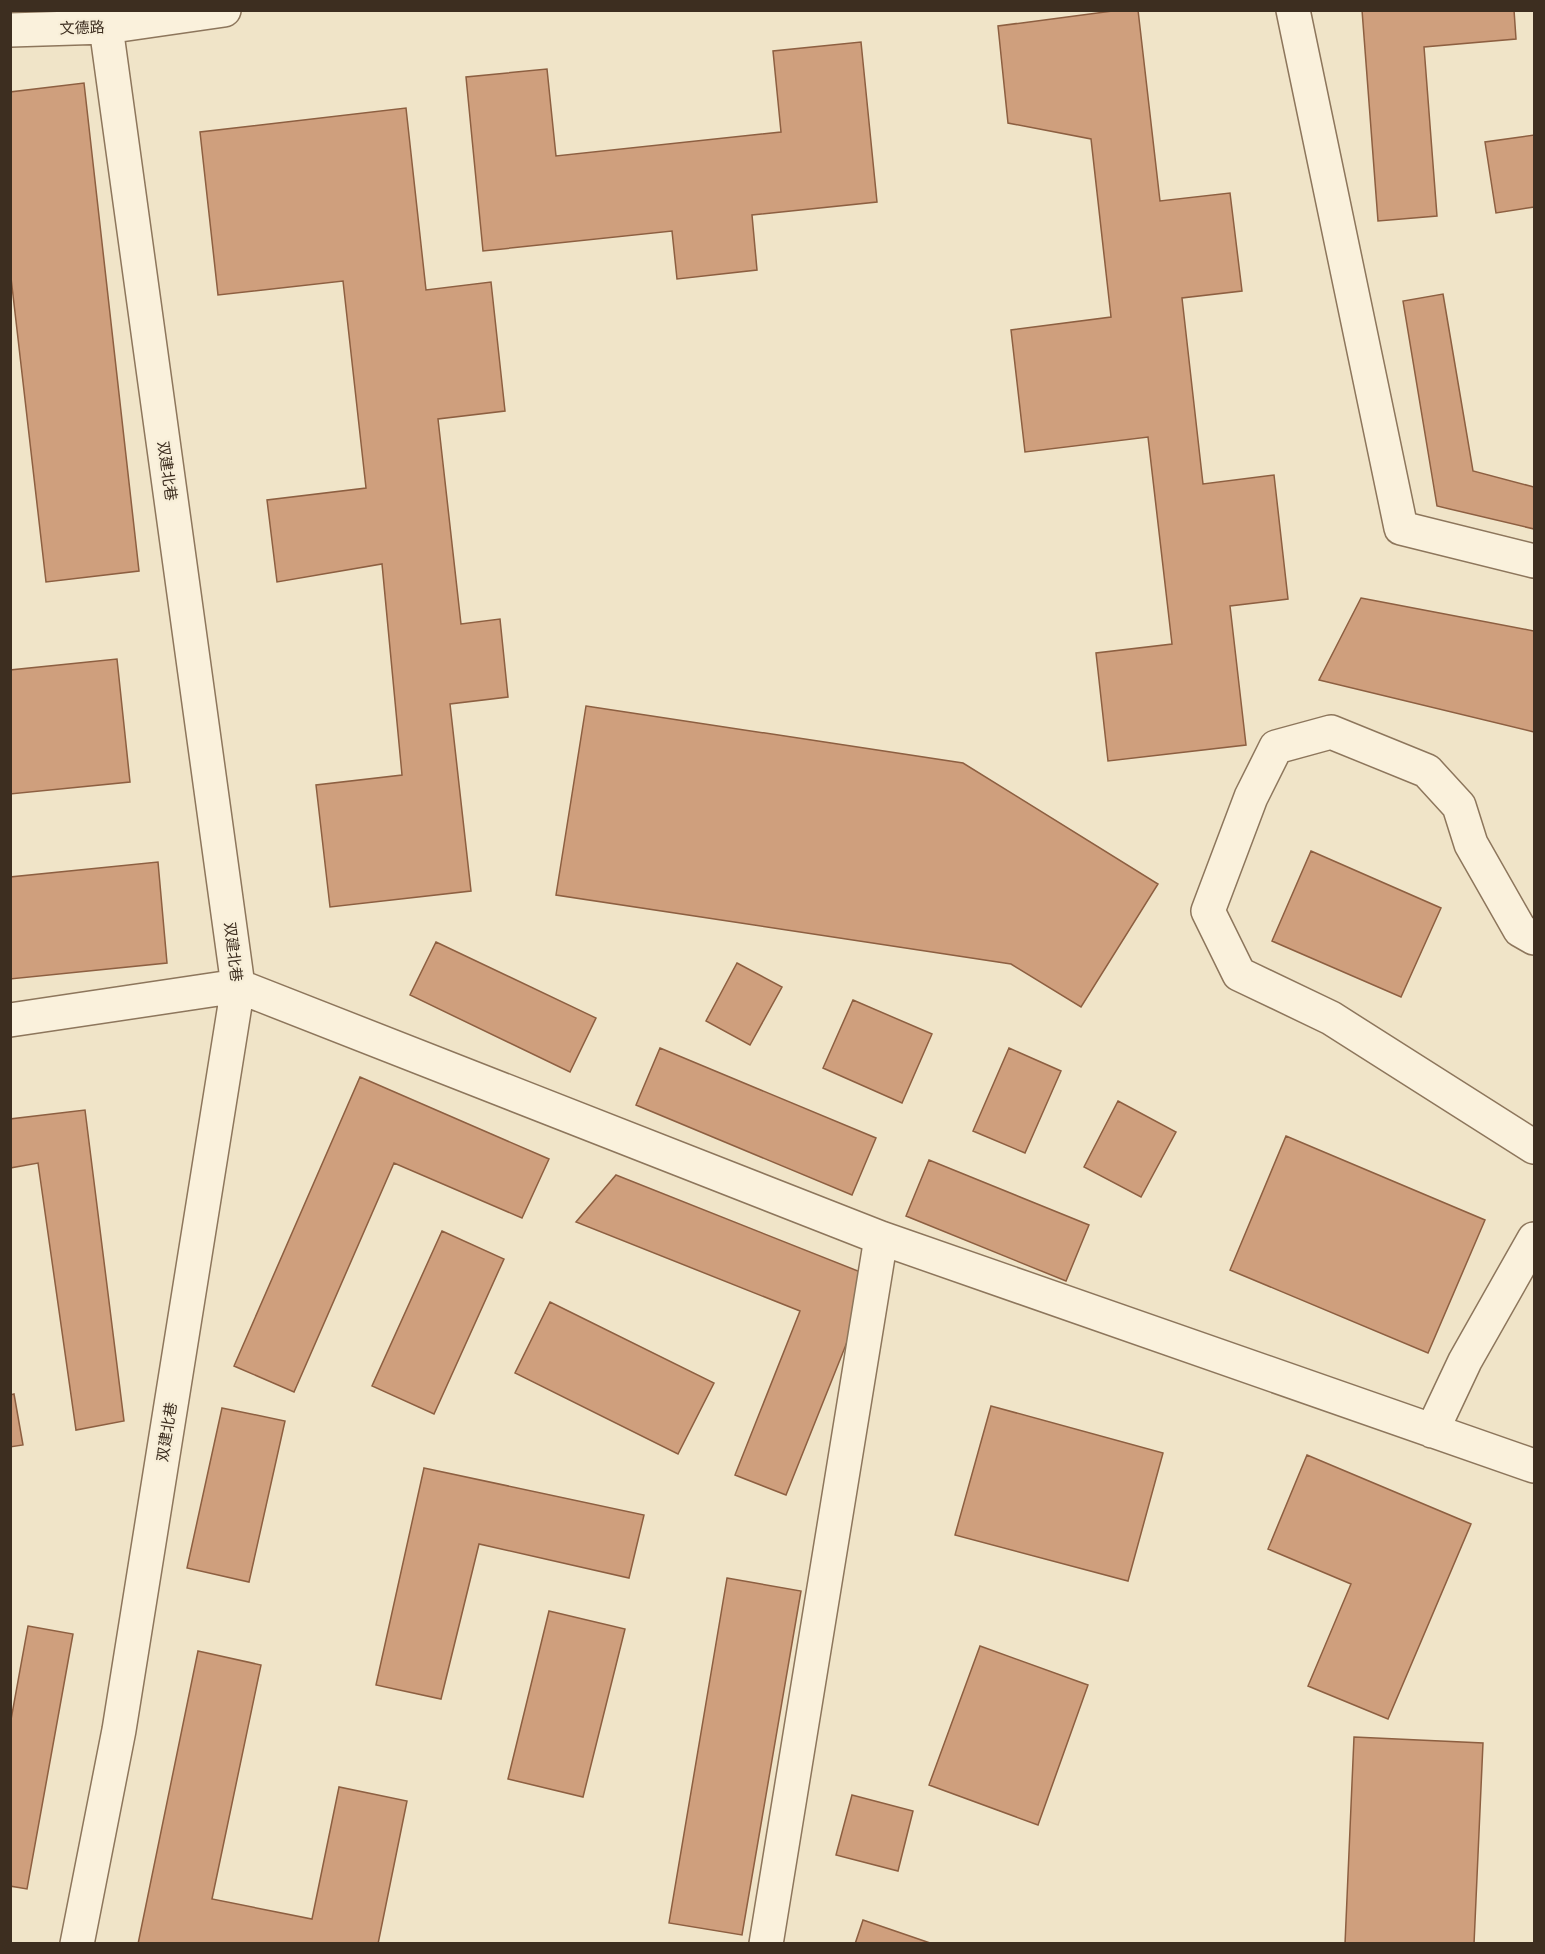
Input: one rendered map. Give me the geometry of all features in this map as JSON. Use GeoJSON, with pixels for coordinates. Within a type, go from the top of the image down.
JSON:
{"type":"FeatureCollection","features":[{"type":"Feature","properties":{"kind":"street","name":"文德路"},"geometry":{"type":"LineString","coordinates":[[10,30],[106,27],[224,10]]}},
{"type":"Feature","properties":{"kind":"street"},"geometry":{"type":"LineString","coordinates":[[1293,10],[1401,528],[1534,561]]}},
{"type":"Feature","properties":{"kind":"street","name":"双建北巷"},"geometry":{"type":"LineString","coordinates":[[77,1944],[118,1730],[238,986],[106,27]]}},
{"type":"Feature","properties":{"kind":"street"},"geometry":{"type":"LineString","coordinates":[[1534,938],[1520,930],[1471,844],[1459,806],[1427,771],[1330,732],[1276,747],[1251,797],[1208,911],[1239,974],[1331,1018],[1534,1147]]}},
{"type":"Feature","properties":{"kind":"street"},"geometry":{"type":"LineString","coordinates":[[10,1020],[238,986],[881,1238],[1534,1466]]}},
{"type":"Feature","properties":{"kind":"street"},"geometry":{"type":"LineString","coordinates":[[766,1944],[881,1238]]}},
{"type":"Feature","properties":{"kind":"street"},"geometry":{"type":"LineString","coordinates":[[1432,1431],[1466,1361],[1534,1239]]}},
{"type":"Feature","properties":{"kind":"building"},"geometry":{"type":"Polygon","coordinates":[[[1120,10],[1138,10],[1160,201],[1230,193],[1242,291],[1182,298],[1203,484],[1274,475],[1288,599],[1230,606],[1246,745],[1108,761],[1096,653],[1172,644],[1148,437],[1025,452],[1011,330],[1111,317],[1091,139],[1008,123],[998,26],[1120,10]]]}},
{"type":"Feature","properties":{"kind":"building"},"geometry":{"type":"Polygon","coordinates":[[[1362,10],[1514,10],[1516,39],[1424,47],[1437,216],[1378,221],[1362,10]]]}},
{"type":"Feature","properties":{"kind":"building"},"geometry":{"type":"Polygon","coordinates":[[[861,42],[877,202],[752,215],[757,270],[677,279],[672,231],[483,251],[466,77],[547,69],[556,156],[781,132],[773,51],[861,42]]]}},
{"type":"Feature","properties":{"kind":"building"},"geometry":{"type":"Polygon","coordinates":[[[84,83],[139,571],[46,582],[10,269],[10,92],[84,83]]]}},
{"type":"Feature","properties":{"kind":"building"},"geometry":{"type":"Polygon","coordinates":[[[406,108],[426,290],[491,282],[505,411],[438,419],[461,624],[500,619],[508,697],[450,704],[471,891],[330,907],[316,785],[402,775],[382,564],[277,582],[267,500],[366,488],[343,281],[218,295],[200,132],[406,108]]]}},
{"type":"Feature","properties":{"kind":"building"},"geometry":{"type":"Polygon","coordinates":[[[1534,135],[1534,207],[1496,213],[1485,142],[1534,135]]]}},
{"type":"Feature","properties":{"kind":"building"},"geometry":{"type":"Polygon","coordinates":[[[1443,294],[1473,471],[1534,487],[1534,529],[1437,506],[1403,301],[1443,294]]]}},
{"type":"Feature","properties":{"kind":"building"},"geometry":{"type":"Polygon","coordinates":[[[1361,598],[1534,631],[1534,732],[1319,680],[1361,598]]]}},
{"type":"Feature","properties":{"kind":"building"},"geometry":{"type":"Polygon","coordinates":[[[117,659],[130,782],[10,794],[10,670],[117,659]]]}},
{"type":"Feature","properties":{"kind":"building"},"geometry":{"type":"Polygon","coordinates":[[[586,706],[963,763],[1158,884],[1081,1007],[1011,964],[556,895],[586,706]]]}},
{"type":"Feature","properties":{"kind":"building"},"geometry":{"type":"Polygon","coordinates":[[[1311,851],[1441,908],[1401,997],[1272,941],[1311,851]]]}},
{"type":"Feature","properties":{"kind":"building"},"geometry":{"type":"Polygon","coordinates":[[[158,862],[167,963],[10,979],[10,877],[158,862]]]}},
{"type":"Feature","properties":{"kind":"building"},"geometry":{"type":"Polygon","coordinates":[[[436,942],[596,1018],[570,1072],[410,995],[436,942]]]}},
{"type":"Feature","properties":{"kind":"building"},"geometry":{"type":"Polygon","coordinates":[[[737,963],[782,987],[750,1045],[706,1021],[737,963]]]}},
{"type":"Feature","properties":{"kind":"building"},"geometry":{"type":"Polygon","coordinates":[[[853,1000],[932,1034],[902,1103],[823,1068],[853,1000]]]}},
{"type":"Feature","properties":{"kind":"building"},"geometry":{"type":"Polygon","coordinates":[[[660,1048],[876,1138],[852,1195],[636,1105],[660,1048]]]}},
{"type":"Feature","properties":{"kind":"building"},"geometry":{"type":"Polygon","coordinates":[[[1009,1048],[1061,1071],[1025,1153],[973,1131],[1009,1048]]]}},
{"type":"Feature","properties":{"kind":"building"},"geometry":{"type":"Polygon","coordinates":[[[360,1077],[549,1159],[522,1218],[394,1163],[294,1392],[234,1366],[360,1077]]]}},
{"type":"Feature","properties":{"kind":"building"},"geometry":{"type":"Polygon","coordinates":[[[1118,1101],[1176,1132],[1141,1197],[1084,1167],[1118,1101]]]}},
{"type":"Feature","properties":{"kind":"building"},"geometry":{"type":"Polygon","coordinates":[[[85,1110],[124,1421],[76,1430],[38,1163],[10,1168],[10,1119],[85,1110]]]}},
{"type":"Feature","properties":{"kind":"building"},"geometry":{"type":"Polygon","coordinates":[[[1286,1136],[1485,1220],[1428,1353],[1230,1270],[1286,1136]]]}},
{"type":"Feature","properties":{"kind":"building"},"geometry":{"type":"Polygon","coordinates":[[[929,1160],[1089,1225],[1066,1281],[906,1216],[929,1160]]]}},
{"type":"Feature","properties":{"kind":"building"},"geometry":{"type":"Polygon","coordinates":[[[616,1175],[873,1277],[786,1495],[735,1475],[800,1311],[576,1222],[616,1175]]]}},
{"type":"Feature","properties":{"kind":"building"},"geometry":{"type":"Polygon","coordinates":[[[442,1231],[504,1259],[434,1414],[372,1386],[442,1231]]]}},
{"type":"Feature","properties":{"kind":"building"},"geometry":{"type":"Polygon","coordinates":[[[550,1302],[714,1383],[678,1454],[515,1373],[550,1302]]]}},
{"type":"Feature","properties":{"kind":"building"},"geometry":{"type":"Polygon","coordinates":[[[14,1394],[23,1445],[10,1447],[10,1395],[14,1394]]]}},
{"type":"Feature","properties":{"kind":"building"},"geometry":{"type":"Polygon","coordinates":[[[991,1406],[1163,1453],[1128,1581],[955,1535],[991,1406]]]}},
{"type":"Feature","properties":{"kind":"building"},"geometry":{"type":"Polygon","coordinates":[[[222,1408],[285,1421],[249,1582],[187,1568],[222,1408]]]}},
{"type":"Feature","properties":{"kind":"building"},"geometry":{"type":"Polygon","coordinates":[[[1307,1455],[1471,1524],[1388,1719],[1308,1686],[1351,1584],[1268,1549],[1307,1455]]]}},
{"type":"Feature","properties":{"kind":"building"},"geometry":{"type":"Polygon","coordinates":[[[424,1468],[644,1515],[629,1578],[479,1544],[441,1699],[376,1685],[424,1468]]]}},
{"type":"Feature","properties":{"kind":"building"},"geometry":{"type":"Polygon","coordinates":[[[727,1578],[801,1591],[742,1935],[669,1923],[727,1578]]]}},
{"type":"Feature","properties":{"kind":"building"},"geometry":{"type":"Polygon","coordinates":[[[549,1611],[625,1629],[583,1797],[508,1779],[549,1611]]]}},
{"type":"Feature","properties":{"kind":"building"},"geometry":{"type":"Polygon","coordinates":[[[28,1626],[73,1634],[27,1889],[10,1886],[10,1725],[28,1626]]]}},
{"type":"Feature","properties":{"kind":"building"},"geometry":{"type":"Polygon","coordinates":[[[980,1646],[1088,1685],[1038,1825],[929,1785],[980,1646]]]}},
{"type":"Feature","properties":{"kind":"building"},"geometry":{"type":"Polygon","coordinates":[[[198,1651],[261,1665],[212,1899],[312,1919],[339,1787],[407,1801],[378,1944],[138,1944],[198,1651]]]}},
{"type":"Feature","properties":{"kind":"building"},"geometry":{"type":"Polygon","coordinates":[[[1354,1737],[1483,1743],[1474,1944],[1345,1944],[1354,1737]]]}},
{"type":"Feature","properties":{"kind":"building"},"geometry":{"type":"Polygon","coordinates":[[[852,1795],[913,1811],[898,1871],[836,1855],[852,1795]]]}},
{"type":"Feature","properties":{"kind":"building"},"geometry":{"type":"Polygon","coordinates":[[[863,1920],[933,1944],[855,1944],[863,1920]]]}}]}
